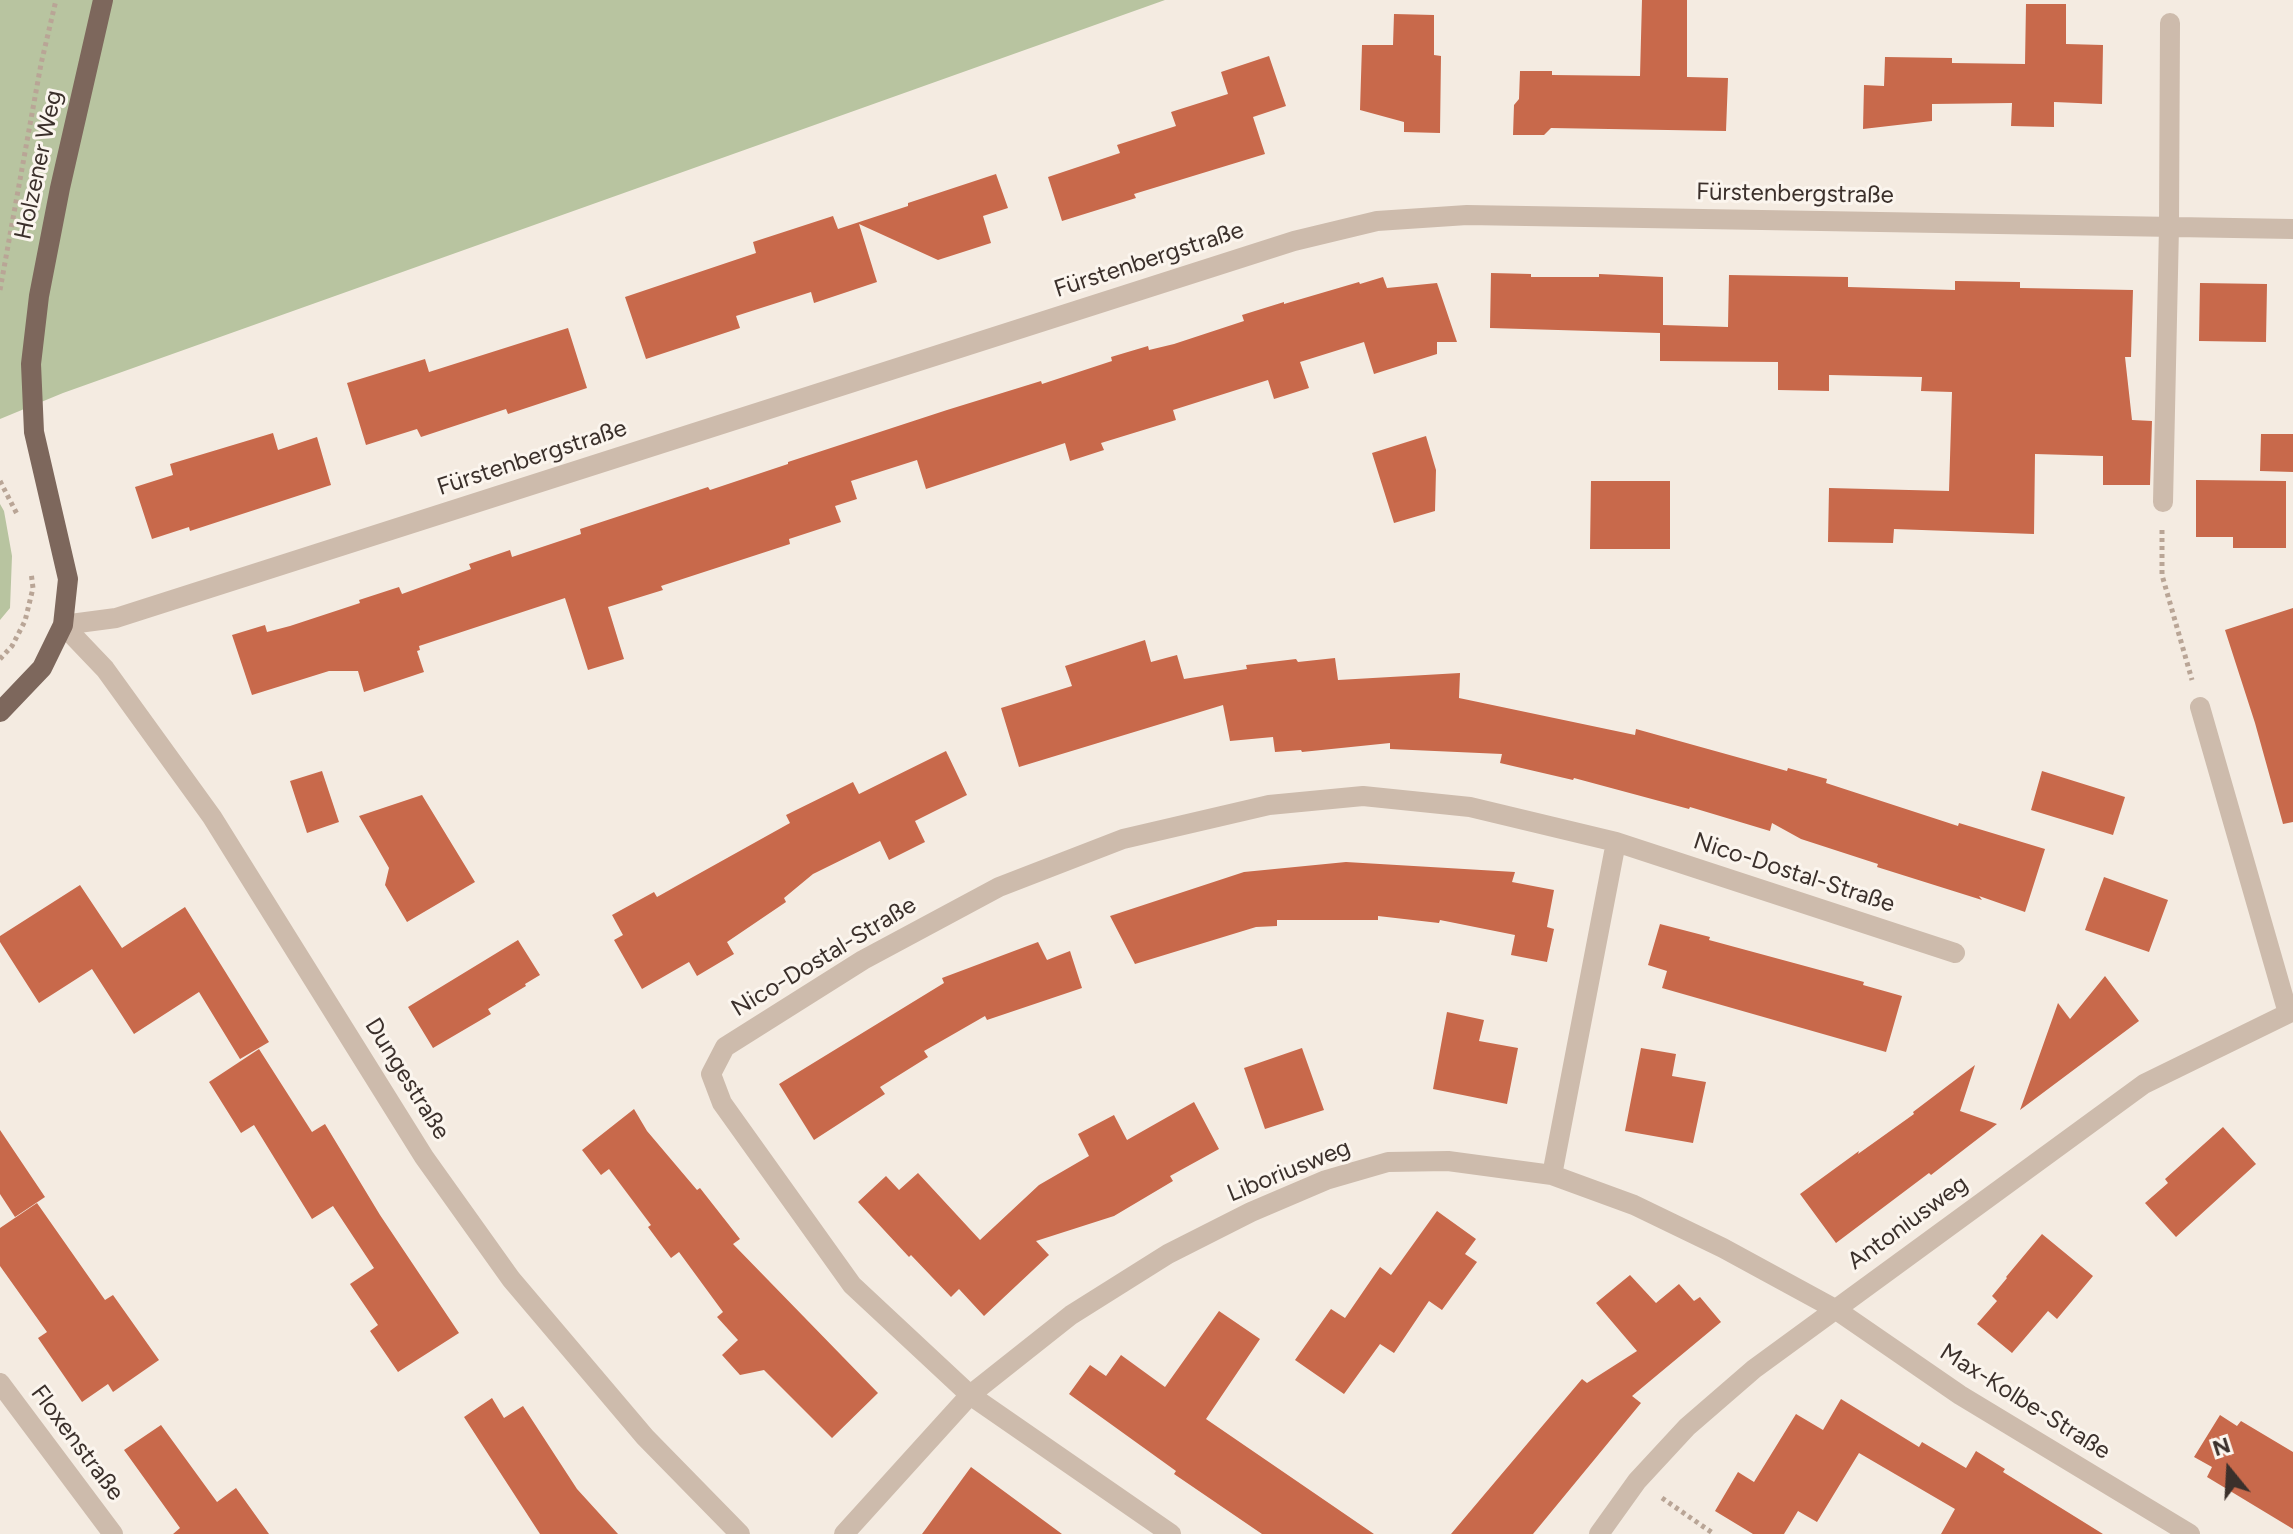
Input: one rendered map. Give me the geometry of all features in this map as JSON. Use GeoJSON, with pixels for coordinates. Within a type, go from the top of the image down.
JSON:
{"type":"FeatureCollection","features":[{"type":"Feature","properties":{"kind":"main road","name":"Holzener Weg"},"geometry":{"type":"LineString","coordinates":[[0,712],[42,668],[63,625],[68,579],[34,432],[31,364],[39,296],[60,188],[103,0]]}},
{"type":"Feature","properties":{"kind":"street"},"geometry":{"type":"LineString","coordinates":[[2163,502],[2170,23]]}},
{"type":"Feature","properties":{"kind":"street","name":"Fürstenbergstraße"},"geometry":{"type":"LineString","coordinates":[[63,625],[132,614],[1294,241],[1377,221],[1467,215],[2293,229]]}},
{"type":"Feature","properties":{"kind":"street","name":"Dungestraße"},"geometry":{"type":"LineString","coordinates":[[63,625],[105,669],[212,817],[424,1157],[511,1279],[645,1437],[740,1534]]}},
{"type":"Feature","properties":{"kind":"street"},"geometry":{"type":"LineString","coordinates":[[2200,707],[2291,1012]]}},
{"type":"Feature","properties":{"kind":"street","name":"Nico-Dostal-Straße"},"geometry":{"type":"LineString","coordinates":[[1171,1534],[970,1395],[852,1285],[722,1103],[711,1074],[725,1047],[863,960],[999,887],[1123,839],[1269,805],[1363,796],[1470,807],[1616,842],[1955,953]]}},
{"type":"Feature","properties":{"kind":"street"},"geometry":{"type":"LineString","coordinates":[[1552,1175],[1616,842]]}},
{"type":"Feature","properties":{"kind":"street","name":"Antoniusweg"},"geometry":{"type":"LineString","coordinates":[[1599,1534],[1637,1481],[1687,1427],[1754,1369],[2144,1084],[2291,1012]]}},
{"type":"Feature","properties":{"kind":"street","name":"Liboriusweg"},"geometry":{"type":"LineString","coordinates":[[844,1534],[970,1395],[1071,1315],[1168,1254],[1251,1212],[1326,1180],[1388,1162],[1448,1161],[1552,1175],[1647,1211],[1835,1309]]}},
{"type":"Feature","properties":{"kind":"street","name":"Max-Kolbe-Straße"},"geometry":{"type":"LineString","coordinates":[[1835,1309],[1960,1395],[2190,1534]]}},
{"type":"Feature","properties":{"kind":"street","name":"Floxenstraße"},"geometry":{"type":"LineString","coordinates":[[0,1383],[113,1534]]}},
{"type":"Feature","properties":{"kind":"path"},"geometry":{"type":"LineString","coordinates":[[0,290],[41,64],[56,0]]}},
{"type":"Feature","properties":{"kind":"path"},"geometry":{"type":"LineString","coordinates":[[0,481],[20,524]]}},
{"type":"Feature","properties":{"kind":"path"},"geometry":{"type":"LineString","coordinates":[[2163,502],[2162,575],[2200,707]]}},
{"type":"Feature","properties":{"kind":"path"},"geometry":{"type":"LineString","coordinates":[[0,659],[12,646],[25,621],[33,588],[30,561]]}},
{"type":"Feature","properties":{"kind":"path"},"geometry":{"type":"LineString","coordinates":[[1637,1481],[1714,1534]]}},
{"type":"Feature","properties":{"kind":"green space"},"geometry":{"type":"Polygon","coordinates":[[[0,0],[1165,0],[63,393],[0,419],[0,0]]]}},
{"type":"Feature","properties":{"kind":"green space"},"geometry":{"type":"Polygon","coordinates":[[[0,504],[12,556],[10,608],[0,620],[0,504]]]}},
{"type":"Feature","properties":{"kind":"building"},"geometry":{"type":"Polygon","coordinates":[[[1642,0],[1687,0],[1687,77],[1728,78],[1726,131],[1551,128],[1544,135],[1513,135],[1520,71],[1552,71],[1552,75],[1640,76],[1642,0]]]}},
{"type":"Feature","properties":{"kind":"building"},"geometry":{"type":"Polygon","coordinates":[[[2026,4],[2066,4],[2066,44],[2103,45],[2102,104],[2054,102],[2054,127],[2011,126],[2012,103],[1932,104],[1932,121],[1863,129],[1864,85],[1884,86],[1885,57],[1952,58],[1952,63],[2025,64],[2026,4]]]}},
{"type":"Feature","properties":{"kind":"building"},"geometry":{"type":"Polygon","coordinates":[[[1394,14],[1434,15],[1434,55],[1441,56],[1440,133],[1404,132],[1404,122],[1360,110],[1362,45],[1393,45],[1394,14]]]}},
{"type":"Feature","properties":{"kind":"building"},"geometry":{"type":"Polygon","coordinates":[[[1269,56],[1286,106],[1253,117],[1265,154],[1134,194],[1136,198],[1062,221],[1048,177],[1120,153],[1117,145],[1176,126],[1171,112],[1228,94],[1221,72],[1269,56]]]}},
{"type":"Feature","properties":{"kind":"building"},"geometry":{"type":"Polygon","coordinates":[[[996,174],[1008,208],[983,216],[991,243],[938,260],[859,224],[877,282],[814,303],[811,292],[736,316],[740,328],[646,359],[625,297],[756,253],[753,242],[833,216],[838,229],[996,174]]]}},
{"type":"Feature","properties":{"kind":"building"},"geometry":{"type":"Polygon","coordinates":[[[1491,273],[1531,274],[1531,277],[1599,277],[1599,274],[1663,277],[1663,325],[1728,327],[1729,275],[1848,277],[1848,287],[1955,290],[1955,281],[2020,282],[2020,288],[2133,290],[2131,357],[2125,357],[2132,420],[2152,421],[2150,485],[2103,485],[2103,456],[2035,454],[2034,534],[1894,529],[1893,543],[1828,542],[1829,488],[1949,491],[1952,392],[1921,391],[1922,377],[1829,375],[1829,391],[1778,390],[1778,362],[1660,361],[1660,333],[1490,328],[1491,273]]]}},
{"type":"Feature","properties":{"kind":"building"},"geometry":{"type":"Polygon","coordinates":[[[1383,277],[1387,288],[1437,283],[1457,342],[1437,342],[1437,354],[1374,374],[1364,342],[1300,362],[1309,388],[1274,399],[1268,380],[1173,410],[1176,420],[1101,443],[1104,450],[1070,461],[1065,443],[926,489],[917,460],[851,481],[857,499],[835,506],[841,522],[789,539],[790,544],[661,586],[663,590],[608,607],[624,659],[588,670],[565,598],[419,646],[420,650],[417,651],[424,672],[364,692],[358,671],[329,671],[252,695],[232,635],[265,625],[267,632],[290,626],[399,587],[402,594],[471,569],[469,564],[510,550],[512,557],[581,534],[580,529],[708,487],[710,490],[947,410],[1041,381],[1042,384],[1112,361],[1111,357],[1148,346],[1149,350],[1174,344],[1244,321],[1242,315],[1383,277]]]}},
{"type":"Feature","properties":{"kind":"building"},"geometry":{"type":"Polygon","coordinates":[[[2200,283],[2267,284],[2266,342],[2199,341],[2200,283]]]}},
{"type":"Feature","properties":{"kind":"building"},"geometry":{"type":"Polygon","coordinates":[[[568,328],[587,388],[508,414],[506,409],[421,437],[417,429],[366,445],[347,383],[425,359],[429,372],[568,328]]]}},
{"type":"Feature","properties":{"kind":"building"},"geometry":{"type":"Polygon","coordinates":[[[273,433],[278,450],[317,437],[331,485],[190,531],[189,527],[152,539],[135,487],[173,475],[170,464],[273,433]]]}},
{"type":"Feature","properties":{"kind":"building"},"geometry":{"type":"Polygon","coordinates":[[[2261,434],[2293,434],[2293,472],[2260,471],[2261,434]]]}},
{"type":"Feature","properties":{"kind":"building"},"geometry":{"type":"Polygon","coordinates":[[[1426,436],[1436,470],[1435,511],[1394,523],[1372,453],[1426,436]]]}},
{"type":"Feature","properties":{"kind":"building"},"geometry":{"type":"Polygon","coordinates":[[[2196,480],[2286,481],[2286,548],[2233,548],[2233,537],[2196,537],[2196,480]]]}},
{"type":"Feature","properties":{"kind":"building"},"geometry":{"type":"Polygon","coordinates":[[[1591,481],[1670,481],[1670,549],[1590,549],[1591,481]]]}},
{"type":"Feature","properties":{"kind":"building"},"geometry":{"type":"Polygon","coordinates":[[[2293,608],[2293,822],[2283,824],[2225,630],[2293,608]]]}},
{"type":"Feature","properties":{"kind":"building"},"geometry":{"type":"Polygon","coordinates":[[[1145,640],[1151,662],[1177,655],[1184,679],[1247,669],[1246,665],[1335,658],[1338,680],[1460,673],[1459,698],[1635,735],[1636,729],[1787,771],[1788,768],[1958,826],[1959,823],[2045,849],[2025,912],[1877,867],[1878,864],[1801,839],[1772,823],[1770,831],[1690,807],[1500,763],[1502,754],[1390,749],[1390,743],[1275,752],[1273,737],[1230,741],[1223,705],[1019,767],[1001,708],[1072,686],[1065,666],[1145,640]]]}},
{"type":"Feature","properties":{"kind":"building"},"geometry":{"type":"Polygon","coordinates":[[[946,751],[967,795],[915,821],[925,842],[889,860],[880,841],[813,874],[784,898],[786,902],[727,942],[734,954],[697,976],[689,962],[642,989],[614,940],[623,935],[612,915],[654,892],[657,897],[790,823],[786,815],[853,782],[859,794],[946,751]]]}},
{"type":"Feature","properties":{"kind":"building"},"geometry":{"type":"Polygon","coordinates":[[[322,771],[339,822],[307,833],[290,781],[322,771]]]}},
{"type":"Feature","properties":{"kind":"building"},"geometry":{"type":"Polygon","coordinates":[[[2042,771],[2125,797],[2113,835],[2031,810],[2042,771]]]}},
{"type":"Feature","properties":{"kind":"building"},"geometry":{"type":"Polygon","coordinates":[[[422,795],[475,882],[407,922],[385,885],[389,868],[359,816],[422,795]]]}},
{"type":"Feature","properties":{"kind":"building"},"geometry":{"type":"Polygon","coordinates":[[[1346,862],[1515,872],[1512,882],[1554,890],[1547,927],[1554,929],[1547,962],[1511,955],[1515,935],[1440,920],[1439,923],[1378,916],[1378,920],[1277,920],[1277,926],[1256,927],[1135,964],[1110,916],[1244,872],[1346,862]]]}},
{"type":"Feature","properties":{"kind":"building"},"geometry":{"type":"Polygon","coordinates":[[[2104,877],[2168,900],[2149,952],[2085,930],[2104,877]]]}},
{"type":"Feature","properties":{"kind":"building"},"geometry":{"type":"Polygon","coordinates":[[[80,885],[122,948],[185,907],[269,1042],[240,1059],[199,992],[134,1034],[92,969],[39,1003],[0,942],[0,936],[80,885]]]}},
{"type":"Feature","properties":{"kind":"building"},"geometry":{"type":"Polygon","coordinates":[[[1660,924],[1864,982],[1863,985],[1902,996],[1886,1052],[1662,988],[1667,971],[1648,965],[1660,924]]]}},
{"type":"Feature","properties":{"kind":"building"},"geometry":{"type":"Polygon","coordinates":[[[518,940],[540,975],[488,1009],[491,1014],[433,1048],[408,1007],[518,940]]]}},
{"type":"Feature","properties":{"kind":"building"},"geometry":{"type":"Polygon","coordinates":[[[1038,942],[1047,960],[1070,951],[1082,988],[987,1020],[985,1016],[924,1051],[928,1057],[880,1087],[885,1094],[814,1140],[779,1084],[944,983],[942,978],[1038,942]]]}},
{"type":"Feature","properties":{"kind":"building"},"geometry":{"type":"Polygon","coordinates":[[[2105,976],[2139,1021],[2020,1110],[2058,1003],[2070,1019],[2105,976]]]}},
{"type":"Feature","properties":{"kind":"building"},"geometry":{"type":"Polygon","coordinates":[[[1447,1012],[1484,1020],[1479,1041],[1518,1048],[1507,1104],[1433,1089],[1447,1012]]]}},
{"type":"Feature","properties":{"kind":"building"},"geometry":{"type":"Polygon","coordinates":[[[1302,1048],[1324,1110],[1265,1129],[1244,1068],[1302,1048]]]}},
{"type":"Feature","properties":{"kind":"building"},"geometry":{"type":"Polygon","coordinates":[[[1641,1048],[1676,1054],[1672,1076],[1706,1082],[1693,1143],[1625,1131],[1641,1048]]]}},
{"type":"Feature","properties":{"kind":"building"},"geometry":{"type":"Polygon","coordinates":[[[259,1049],[312,1132],[325,1124],[380,1215],[459,1333],[398,1372],[370,1331],[378,1325],[350,1284],[374,1268],[333,1206],[312,1219],[254,1125],[241,1133],[209,1082],[259,1049]]]}},
{"type":"Feature","properties":{"kind":"building"},"geometry":{"type":"Polygon","coordinates":[[[1975,1065],[1960,1111],[1997,1124],[1836,1243],[1800,1194],[1914,1114],[1975,1065]]]}},
{"type":"Feature","properties":{"kind":"building"},"geometry":{"type":"Polygon","coordinates":[[[1194,1102],[1219,1149],[1170,1176],[1173,1181],[1114,1216],[1036,1241],[1049,1255],[984,1316],[959,1289],[951,1297],[858,1202],[886,1176],[899,1190],[918,1173],[980,1240],[1039,1185],[1089,1156],[1078,1134],[1114,1115],[1127,1140],[1194,1102]]]}},
{"type":"Feature","properties":{"kind":"building"},"geometry":{"type":"Polygon","coordinates":[[[634,1109],[647,1131],[697,1190],[700,1188],[740,1239],[733,1244],[878,1393],[832,1438],[764,1370],[740,1375],[722,1355],[738,1340],[717,1317],[723,1312],[679,1252],[671,1258],[648,1227],[651,1225],[609,1169],[601,1175],[582,1150],[634,1109]]]}},
{"type":"Feature","properties":{"kind":"building"},"geometry":{"type":"Polygon","coordinates":[[[2223,1127],[2256,1164],[2176,1237],[2145,1203],[2168,1183],[2165,1179],[2223,1127]]]}},
{"type":"Feature","properties":{"kind":"building"},"geometry":{"type":"Polygon","coordinates":[[[0,1130],[45,1197],[15,1217],[0,1194],[0,1130]]]}},
{"type":"Feature","properties":{"kind":"building"},"geometry":{"type":"Polygon","coordinates":[[[37,1203],[105,1300],[113,1295],[159,1360],[113,1392],[108,1384],[82,1402],[38,1338],[47,1332],[0,1266],[0,1228],[37,1203]]]}},
{"type":"Feature","properties":{"kind":"building"},"geometry":{"type":"Polygon","coordinates":[[[1437,1211],[1476,1239],[1465,1254],[1477,1262],[1442,1310],[1429,1301],[1394,1353],[1380,1344],[1344,1394],[1295,1360],[1331,1309],[1345,1318],[1380,1267],[1391,1275],[1437,1211]]]}},
{"type":"Feature","properties":{"kind":"building"},"geometry":{"type":"Polygon","coordinates":[[[2042,1234],[2093,1276],[2057,1319],[2048,1311],[2012,1353],[1977,1324],[1997,1301],[1992,1296],[2042,1234]]]}},
{"type":"Feature","properties":{"kind":"building"},"geometry":{"type":"Polygon","coordinates":[[[1630,1275],[1656,1303],[1679,1284],[1694,1301],[1700,1297],[1721,1322],[1632,1396],[1641,1403],[1533,1534],[1451,1534],[1582,1379],[1587,1383],[1637,1351],[1596,1303],[1630,1275]]]}},
{"type":"Feature","properties":{"kind":"building"},"geometry":{"type":"Polygon","coordinates":[[[1219,1311],[1260,1339],[1206,1419],[1374,1534],[1262,1534],[1174,1474],[1176,1471],[1069,1394],[1090,1365],[1106,1376],[1121,1355],[1165,1387],[1219,1311]]]}},
{"type":"Feature","properties":{"kind":"building"},"geometry":{"type":"Polygon","coordinates":[[[492,1398],[504,1418],[523,1406],[577,1489],[618,1534],[540,1534],[464,1417],[492,1398]]]}},
{"type":"Feature","properties":{"kind":"building"},"geometry":{"type":"Polygon","coordinates":[[[1841,1399],[1919,1447],[1922,1442],[1966,1468],[1976,1451],[2005,1469],[2003,1472],[2103,1534],[1941,1534],[1955,1509],[1859,1453],[1817,1522],[1798,1511],[1784,1534],[1753,1534],[1715,1511],[1738,1472],[1754,1482],[1796,1414],[1823,1430],[1841,1399]]]}},
{"type":"Feature","properties":{"kind":"building"},"geometry":{"type":"Polygon","coordinates":[[[2220,1415],[2237,1426],[2241,1421],[2293,1452],[2293,1529],[2207,1477],[2212,1467],[2194,1457],[2220,1415]]]}},
{"type":"Feature","properties":{"kind":"building"},"geometry":{"type":"Polygon","coordinates":[[[161,1425],[217,1502],[236,1488],[269,1534],[173,1534],[180,1528],[124,1450],[161,1425]]]}},
{"type":"Feature","properties":{"kind":"building"},"geometry":{"type":"Polygon","coordinates":[[[971,1467],[1062,1534],[922,1534],[971,1467]]]}}]}
